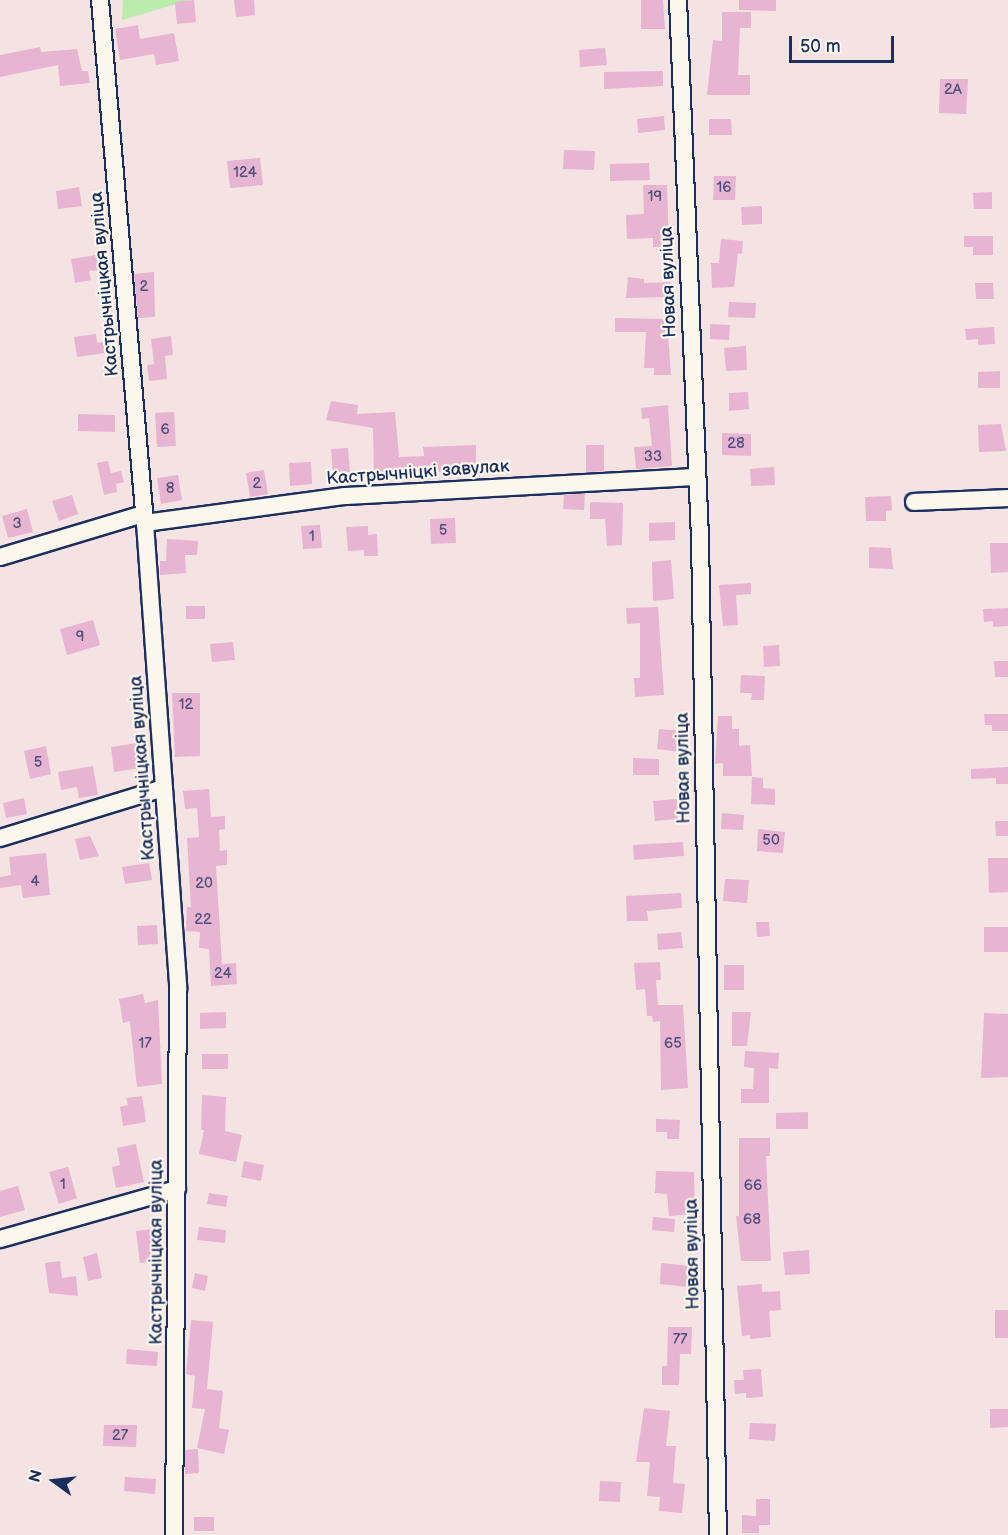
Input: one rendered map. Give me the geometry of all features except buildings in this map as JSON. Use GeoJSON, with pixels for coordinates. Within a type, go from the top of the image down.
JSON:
{"type":"FeatureCollection","features":[{"type":"Feature","properties":{"kind":"street","name":"Кастрычніцкая вуліца"},"geometry":{"type":"LineString","coordinates":[[100,0],[144,518],[178,988],[174,1535]]}},
{"type":"Feature","properties":{"kind":"street","name":"Новая вуліца"},"geometry":{"type":"LineString","coordinates":[[678,0],[695,477],[718,1535]]}},
{"type":"Feature","properties":{"kind":"street","name":"Кастрычніцкі завулак"},"geometry":{"type":"LineString","coordinates":[[0,557],[144,518],[345,496],[695,477]]}},
{"type":"Feature","properties":{"kind":"street"},"geometry":{"type":"LineString","coordinates":[[914,502],[1008,498]]}},
{"type":"Feature","properties":{"kind":"street"},"geometry":{"type":"LineString","coordinates":[[0,838],[164,788]]}},
{"type":"Feature","properties":{"kind":"street"},"geometry":{"type":"LineString","coordinates":[[0,1239],[177,1189]]}},
{"type":"Feature","properties":{"kind":"green space"},"geometry":{"type":"Polygon","coordinates":[[[123,0],[190,0],[122,20],[123,0]]]}}]}
